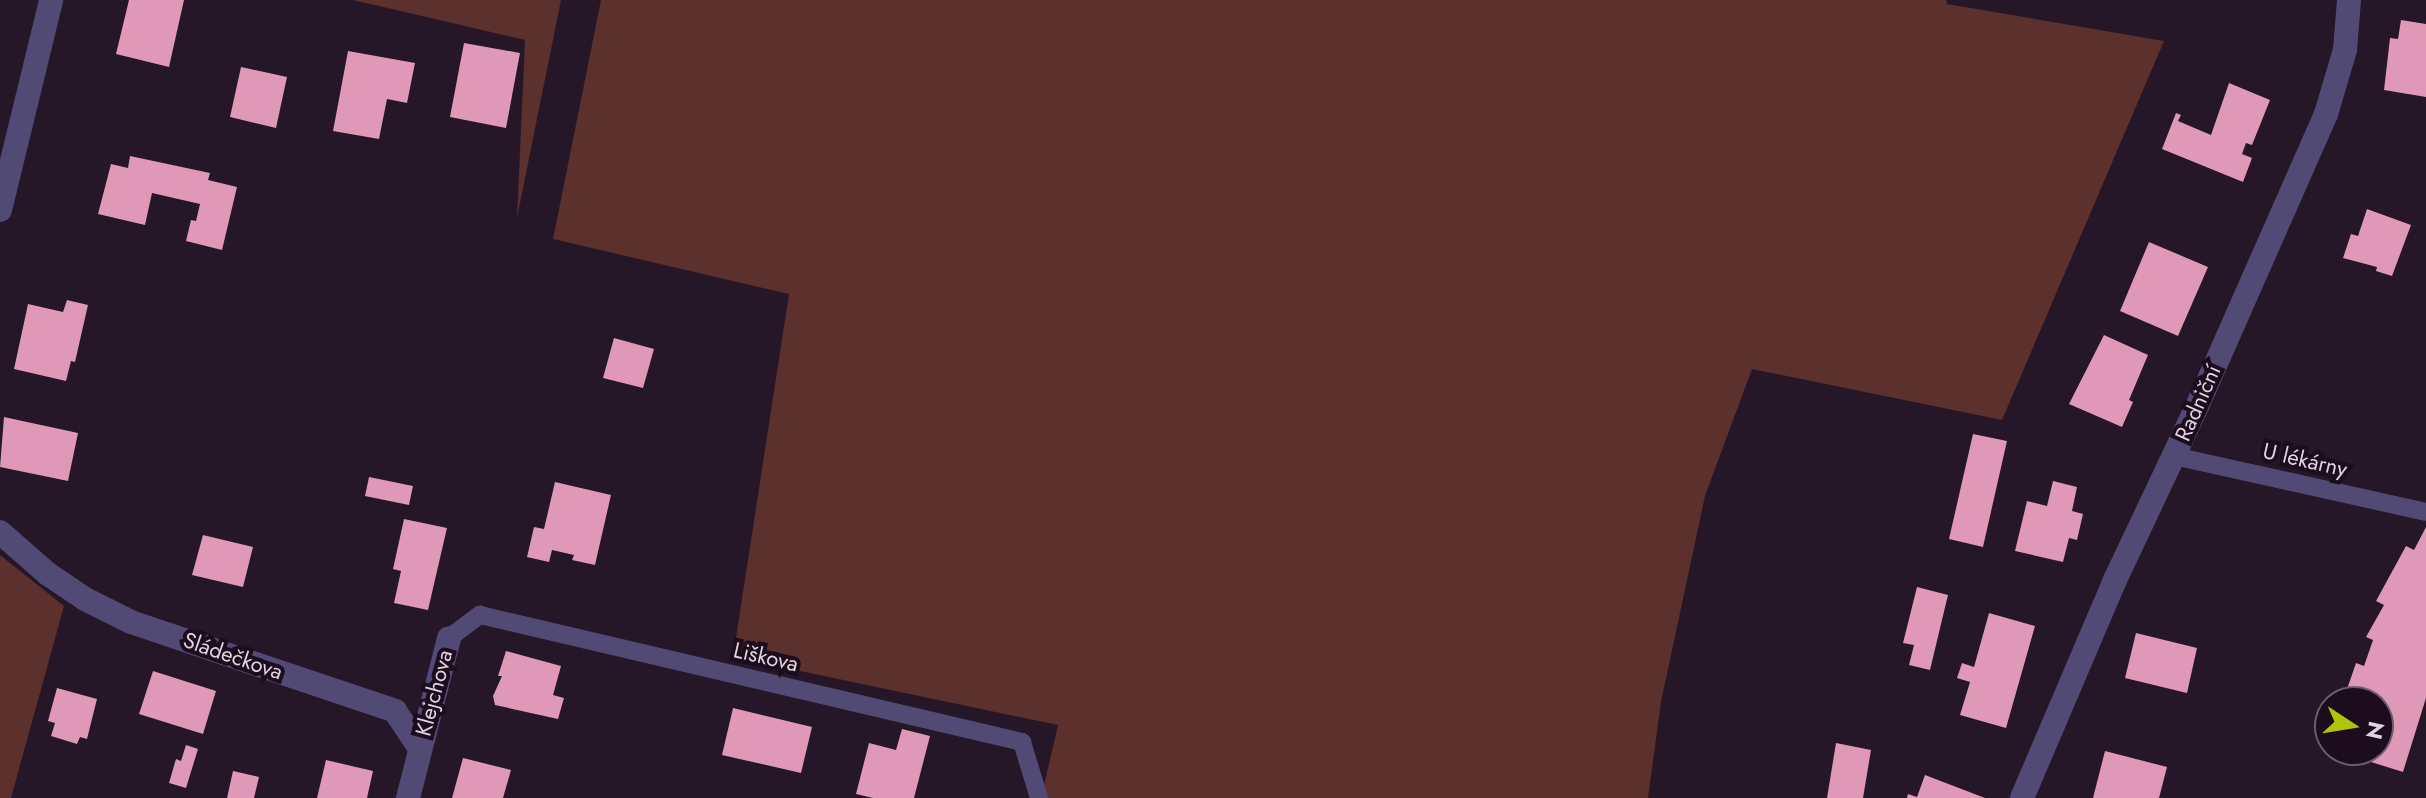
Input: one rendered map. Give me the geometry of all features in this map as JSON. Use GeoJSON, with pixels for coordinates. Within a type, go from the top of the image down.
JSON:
{"type":"FeatureCollection","features":[{"type":"Feature","properties":{"kind":"street"},"geometry":{"type":"LineString","coordinates":[[0,210],[51,0]]}},
{"type":"Feature","properties":{"kind":"street","name":"Radniční"},"geometry":{"type":"LineString","coordinates":[[2022,798],[2114,582],[2174,456],[2326,114],[2345,50],[2349,0]]}},
{"type":"Feature","properties":{"kind":"street","name":"Sládečkova"},"geometry":{"type":"LineString","coordinates":[[0,532],[48,574],[131,622],[395,711],[419,747]]}},
{"type":"Feature","properties":{"kind":"street","name":"Klejchova"},"geometry":{"type":"LineString","coordinates":[[419,747],[449,638]]}},
{"type":"Feature","properties":{"kind":"street"},"geometry":{"type":"LineString","coordinates":[[408,798],[419,747]]}},
{"type":"Feature","properties":{"kind":"lane","name":"U lékárny"},"geometry":{"type":"LineString","coordinates":[[2174,456],[2426,512]]}},
{"type":"Feature","properties":{"kind":"lane","name":"Liškova"},"geometry":{"type":"LineString","coordinates":[[449,638],[480,615],[1022,742],[1039,798]]}},
{"type":"Feature","properties":{"kind":"shaded area"},"geometry":{"type":"Polygon","coordinates":[[[353,0],[561,0],[517,218],[525,40],[353,0]]]}},
{"type":"Feature","properties":{"kind":"shaded area"},"geometry":{"type":"Polygon","coordinates":[[[601,0],[1946,0],[1947,4],[2164,41],[2002,420],[1752,369],[1705,496],[1661,702],[1648,798],[1041,798],[1058,725],[733,657],[789,294],[553,239],[601,0]]]}},
{"type":"Feature","properties":{"kind":"shaded area"},"geometry":{"type":"Polygon","coordinates":[[[0,555],[64,606],[11,798],[0,798],[0,555]]]}},
{"type":"Feature","properties":{"kind":"building"},"geometry":{"type":"Polygon","coordinates":[[[129,0],[184,0],[169,67],[116,54],[129,0]]]}},
{"type":"Feature","properties":{"kind":"building"},"geometry":{"type":"Polygon","coordinates":[[[2401,20],[2426,24],[2426,97],[2384,90],[2390,38],[2398,39],[2401,20]]]}},
{"type":"Feature","properties":{"kind":"building"},"geometry":{"type":"Polygon","coordinates":[[[464,43],[520,53],[506,128],[450,117],[464,43]]]}},
{"type":"Feature","properties":{"kind":"building"},"geometry":{"type":"Polygon","coordinates":[[[348,51],[415,63],[407,103],[387,99],[379,139],[333,131],[348,51]]]}},
{"type":"Feature","properties":{"kind":"building"},"geometry":{"type":"Polygon","coordinates":[[[241,67],[287,77],[276,128],[230,117],[241,67]]]}},
{"type":"Feature","properties":{"kind":"building"},"geometry":{"type":"Polygon","coordinates":[[[2229,83],[2270,100],[2252,145],[2246,143],[2242,154],[2252,158],[2243,182],[2162,149],[2176,113],[2181,115],[2178,121],[2211,135],[2229,83]]]}},
{"type":"Feature","properties":{"kind":"building"},"geometry":{"type":"Polygon","coordinates":[[[130,156],[210,173],[208,180],[237,187],[222,250],[186,241],[191,220],[196,221],[200,204],[152,193],[145,225],[98,214],[111,164],[128,168],[130,156]]]}},
{"type":"Feature","properties":{"kind":"building"},"geometry":{"type":"Polygon","coordinates":[[[2367,209],[2411,225],[2392,276],[2376,271],[2377,267],[2343,258],[2351,234],[2358,236],[2367,209]]]}},
{"type":"Feature","properties":{"kind":"building"},"geometry":{"type":"Polygon","coordinates":[[[2149,242],[2208,267],[2178,336],[2120,311],[2149,242]]]}},
{"type":"Feature","properties":{"kind":"building"},"geometry":{"type":"Polygon","coordinates":[[[67,300],[88,305],[75,362],[71,361],[66,381],[14,369],[28,304],[63,312],[67,300]]]}},
{"type":"Feature","properties":{"kind":"building"},"geometry":{"type":"Polygon","coordinates":[[[2104,335],[2148,355],[2129,400],[2133,402],[2122,427],[2069,404],[2104,335]]]}},
{"type":"Feature","properties":{"kind":"building"},"geometry":{"type":"Polygon","coordinates":[[[614,338],[654,349],[643,388],[603,378],[614,338]]]}},
{"type":"Feature","properties":{"kind":"building"},"geometry":{"type":"Polygon","coordinates":[[[4,417],[78,433],[68,481],[0,467],[4,417]]]}},
{"type":"Feature","properties":{"kind":"building"},"geometry":{"type":"Polygon","coordinates":[[[1973,434],[2007,441],[1983,547],[1949,539],[1973,434]]]}},
{"type":"Feature","properties":{"kind":"building"},"geometry":{"type":"Polygon","coordinates":[[[369,477],[413,486],[409,505],[365,496],[369,477]]]}},
{"type":"Feature","properties":{"kind":"building"},"geometry":{"type":"Polygon","coordinates":[[[2053,481],[2077,487],[2072,511],[2083,514],[2077,540],[2069,538],[2063,562],[2015,551],[2027,501],[2047,506],[2053,481]]]}},
{"type":"Feature","properties":{"kind":"building"},"geometry":{"type":"Polygon","coordinates":[[[555,482],[611,495],[595,565],[572,560],[574,555],[552,550],[549,562],[527,557],[534,527],[544,529],[555,482]]]}},
{"type":"Feature","properties":{"kind":"building"},"geometry":{"type":"Polygon","coordinates":[[[404,519],[447,528],[428,610],[394,603],[401,571],[393,569],[404,519]]]}},
{"type":"Feature","properties":{"kind":"building"},"geometry":{"type":"Polygon","coordinates":[[[2426,527],[2426,698],[2403,772],[2384,766],[2394,766],[2394,686],[2348,686],[2356,663],[2364,666],[2373,640],[2366,637],[2384,605],[2376,601],[2406,546],[2414,550],[2426,527]]]}},
{"type":"Feature","properties":{"kind":"building"},"geometry":{"type":"Polygon","coordinates":[[[203,535],[253,547],[243,587],[192,575],[203,535]]]}},
{"type":"Feature","properties":{"kind":"building"},"geometry":{"type":"Polygon","coordinates":[[[1917,587],[1948,595],[1930,670],[1909,665],[1914,645],[1903,643],[1917,587]]]}},
{"type":"Feature","properties":{"kind":"building"},"geometry":{"type":"Polygon","coordinates":[[[1989,613],[2035,626],[2006,728],[1960,715],[1970,682],[1957,678],[1962,663],[1974,667],[1989,613]]]}},
{"type":"Feature","properties":{"kind":"building"},"geometry":{"type":"Polygon","coordinates":[[[2136,633],[2197,648],[2187,693],[2125,678],[2136,633]]]}},
{"type":"Feature","properties":{"kind":"building"},"geometry":{"type":"Polygon","coordinates":[[[506,651],[561,666],[553,695],[564,698],[558,719],[495,705],[493,696],[502,676],[498,676],[506,651]]]}},
{"type":"Feature","properties":{"kind":"building"},"geometry":{"type":"Polygon","coordinates":[[[153,671],[216,691],[203,734],[139,714],[153,671]]]}},
{"type":"Feature","properties":{"kind":"building"},"geometry":{"type":"Polygon","coordinates":[[[57,688],[97,699],[87,739],[80,737],[77,744],[51,736],[55,723],[48,721],[57,688]]]}},
{"type":"Feature","properties":{"kind":"building"},"geometry":{"type":"Polygon","coordinates":[[[733,708],[812,727],[801,773],[722,755],[733,708]]]}},
{"type":"Feature","properties":{"kind":"building"},"geometry":{"type":"Polygon","coordinates":[[[902,729],[930,736],[914,798],[873,798],[856,794],[869,743],[896,750],[902,729]]]}},
{"type":"Feature","properties":{"kind":"building"},"geometry":{"type":"Polygon","coordinates":[[[1836,743],[1871,750],[1863,798],[1827,798],[1836,743]]]}},
{"type":"Feature","properties":{"kind":"building"},"geometry":{"type":"Polygon","coordinates":[[[186,745],[198,749],[186,788],[169,783],[176,759],[181,761],[186,745]]]}},
{"type":"Feature","properties":{"kind":"building"},"geometry":{"type":"Polygon","coordinates":[[[2105,751],[2167,767],[2159,798],[2093,798],[2105,751]]]}},
{"type":"Feature","properties":{"kind":"building"},"geometry":{"type":"Polygon","coordinates":[[[463,758],[511,770],[503,798],[452,798],[463,758]]]}},
{"type":"Feature","properties":{"kind":"building"},"geometry":{"type":"Polygon","coordinates":[[[326,760],[373,771],[367,798],[317,798],[326,760]]]}},
{"type":"Feature","properties":{"kind":"building"},"geometry":{"type":"Polygon","coordinates":[[[233,771],[259,777],[254,798],[227,798],[233,771]]]}},
{"type":"Feature","properties":{"kind":"building"},"geometry":{"type":"Polygon","coordinates":[[[1925,775],[1985,798],[1907,798],[1908,794],[1917,797],[1925,775]]]}}]}
